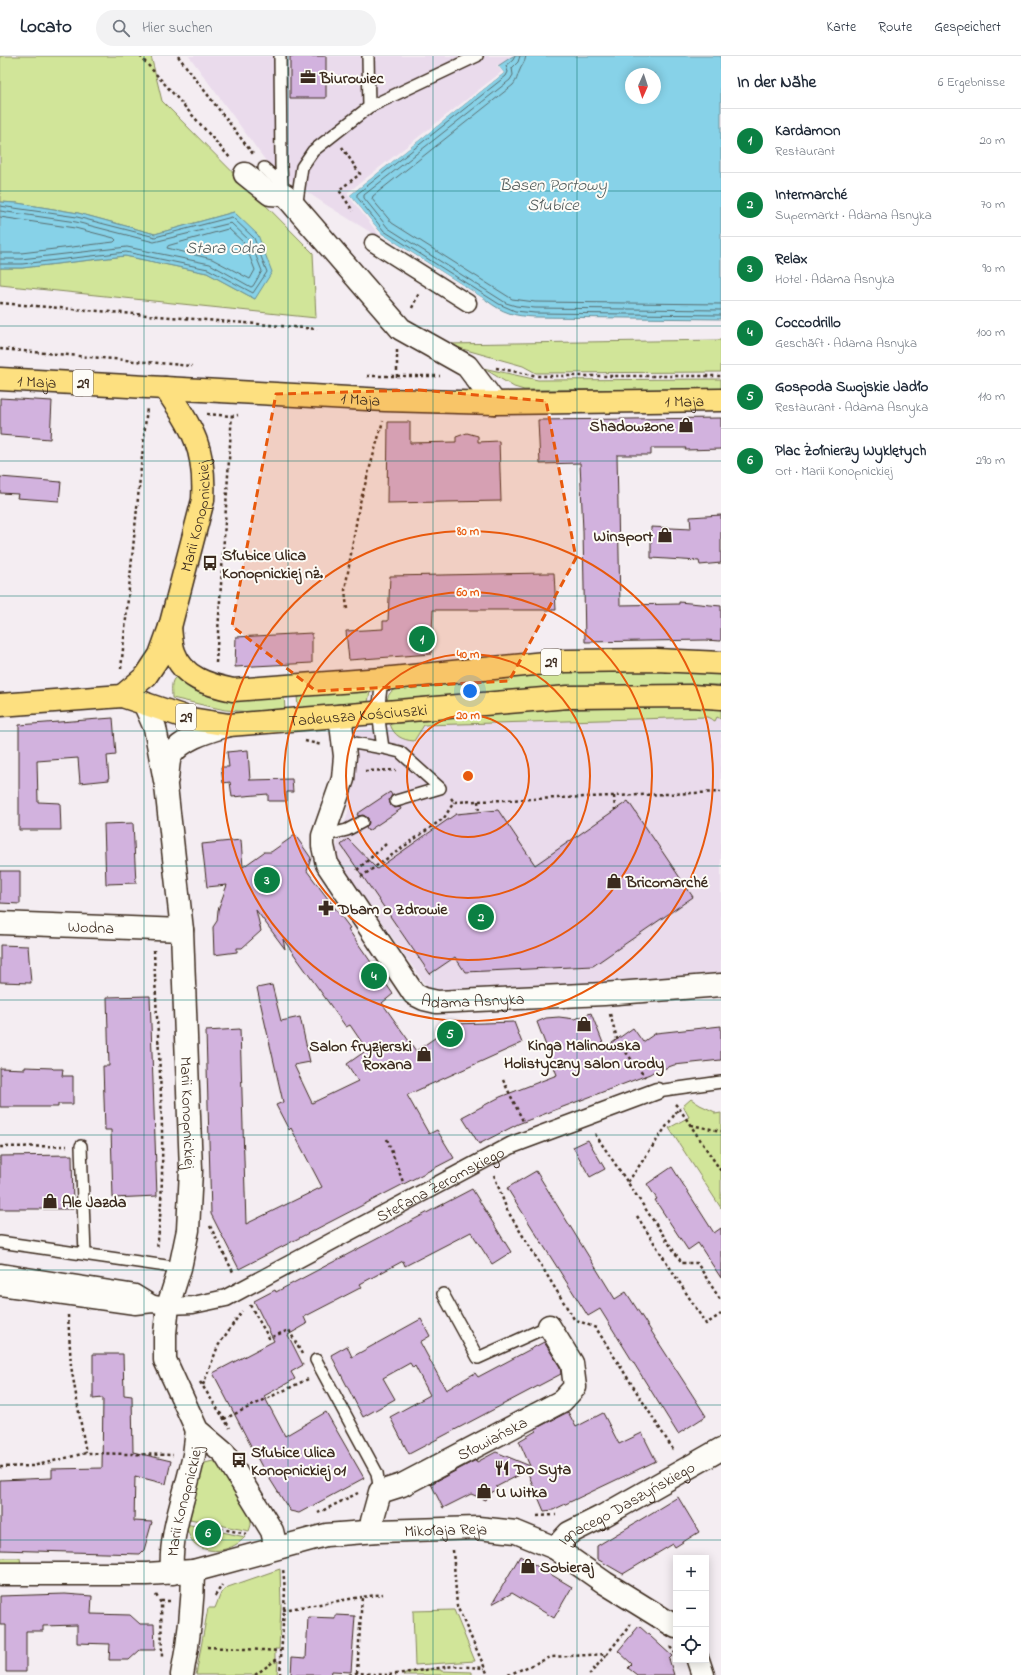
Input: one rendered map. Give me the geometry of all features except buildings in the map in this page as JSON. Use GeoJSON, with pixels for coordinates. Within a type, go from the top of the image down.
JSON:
{"type":"FeatureCollection","features":[{"type":"Feature","properties":{"kind":"main road","name":"1 Maja"},"geometry":{"type":"LineString","coordinates":[[0,379],[385,400],[495,403],[721,400]]}},
{"type":"Feature","properties":{"kind":"main road","name":"Marii Konopnickiej"},"geometry":{"type":"LineString","coordinates":[[121,686],[146,676],[160,655],[170,627],[203,500],[204,482],[201,455],[194,436],[182,412],[158,388]]}},
{"type":"Feature","properties":{"kind":"main road","name":"Tadeusza Kościuszki"},"geometry":{"type":"LineString","coordinates":[[170,627],[173,651],[183,668],[195,678],[210,685],[233,690],[382,679],[565,661],[656,660],[721,663]]}},
{"type":"Feature","properties":{"kind":"main road","name":"Tadeusza Kościuszki"},"geometry":{"type":"LineString","coordinates":[[0,705],[121,686],[144,704],[191,718],[229,725],[568,697],[692,696],[721,698]]}},
{"type":"Feature","properties":{"kind":"street"},"geometry":{"type":"LineString","coordinates":[[254,171],[270,194],[288,196],[401,329],[467,366],[495,403]]}},
{"type":"Feature","properties":{"kind":"street"},"geometry":{"type":"LineString","coordinates":[[373,242],[425,283],[468,303]]}},
{"type":"Feature","properties":{"kind":"street","name":"Marii Konopnickiej"},"geometry":{"type":"LineString","coordinates":[[144,704],[155,728],[166,786],[182,930],[191,1170],[188,1230],[180,1268],[160,1305],[165,1333],[165,1360],[197,1430],[224,1452],[272,1532],[276,1547]]}},
{"type":"Feature","properties":{"kind":"street","name":"Adama Asnyka"},"geometry":{"type":"LineString","coordinates":[[340,716],[344,748],[343,779],[323,836],[323,846],[327,864],[414,994],[424,999],[437,1002],[604,994],[721,985]]}},
{"type":"Feature","properties":{"kind":"street","name":"Marii Konopnickiej"},"geometry":{"type":"LineString","coordinates":[[166,786],[171,755],[182,744],[202,734],[229,725]]}},
{"type":"Feature","properties":{"kind":"street","name":"Wodna"},"geometry":{"type":"LineString","coordinates":[[0,923],[182,930]]}},
{"type":"Feature","properties":{"kind":"street","name":"Stefana Żeromskiego"},"geometry":{"type":"LineString","coordinates":[[0,1287],[135,1306],[193,1305],[226,1298],[512,1145],[657,1091]]}},
{"type":"Feature","properties":{"kind":"street"},"geometry":{"type":"LineString","coordinates":[[0,1272],[135,1293],[160,1305]]}},
{"type":"Feature","properties":{"kind":"street","name":"Słowiańska"},"geometry":{"type":"LineString","coordinates":[[380,1492],[402,1485],[562,1401],[575,1387],[572,1363],[549,1326]]}},
{"type":"Feature","properties":{"kind":"street","name":"Marii Konopnickiej"},"geometry":{"type":"LineString","coordinates":[[182,1675],[188,1645],[193,1601],[183,1572],[171,1559],[177,1520],[194,1455],[197,1430]]}},
{"type":"Feature","properties":{"kind":"street","name":"Ignacego Daszyńskiego"},"geometry":{"type":"LineString","coordinates":[[554,1548],[569,1533],[603,1516],[721,1449]]}},
{"type":"Feature","properties":{"kind":"street"},"geometry":{"type":"LineString","coordinates":[[374,1531],[372,1521],[380,1492]]}},
{"type":"Feature","properties":{"kind":"street","name":"Mikołaja Reja"},"geometry":{"type":"LineString","coordinates":[[0,1574],[147,1574],[183,1572],[326,1535],[374,1531],[478,1528],[516,1532],[554,1548],[605,1583],[672,1635]]}},
{"type":"Feature","properties":{"kind":"street"},"geometry":{"type":"LineString","coordinates":[[699,1663],[703,1675]]}},
{"type":"Feature","properties":{"kind":"lane"},"geometry":{"type":"LineString","coordinates":[[280,56],[288,196]]}},
{"type":"Feature","properties":{"kind":"lane"},"geometry":{"type":"LineString","coordinates":[[368,56],[369,107]]}},
{"type":"Feature","properties":{"kind":"lane"},"geometry":{"type":"LineString","coordinates":[[288,196],[302,167],[313,151],[369,107],[477,56]]}},
{"type":"Feature","properties":{"kind":"lane"},"geometry":{"type":"LineString","coordinates":[[382,679],[378,713],[383,748]]}},
{"type":"Feature","properties":{"kind":"lane"},"geometry":{"type":"LineString","coordinates":[[344,748],[383,748],[400,752],[440,788],[396,801]]}},
{"type":"Feature","properties":{"kind":"lane"},"geometry":{"type":"LineString","coordinates":[[323,836],[347,830],[362,822]]}},
{"type":"Feature","properties":{"kind":"lane","name":"Stefana Żeromskiego"},"geometry":{"type":"LineString","coordinates":[[657,1091],[721,1082]]}},
{"type":"Feature","properties":{"kind":"lane"},"geometry":{"type":"LineString","coordinates":[[77,1146],[85,1254]]}},
{"type":"Feature","properties":{"kind":"lane"},"geometry":{"type":"LineString","coordinates":[[0,1242],[180,1268]]}},
{"type":"Feature","properties":{"kind":"lane"},"geometry":{"type":"LineString","coordinates":[[444,1294],[478,1358],[549,1326]]}},
{"type":"Feature","properties":{"kind":"lane"},"geometry":{"type":"LineString","coordinates":[[316,1360],[378,1473],[380,1492]]}},
{"type":"Feature","properties":{"kind":"path"},"geometry":{"type":"LineString","coordinates":[[140,56],[254,171]]}},
{"type":"Feature","properties":{"kind":"path"},"geometry":{"type":"LineString","coordinates":[[178,56],[254,171]]}},
{"type":"Feature","properties":{"kind":"path"},"geometry":{"type":"LineString","coordinates":[[347,155],[360,174],[339,190],[353,211]]}},
{"type":"Feature","properties":{"kind":"path"},"geometry":{"type":"LineString","coordinates":[[0,303],[317,329]]}},
{"type":"Feature","properties":{"kind":"path"},"geometry":{"type":"LineString","coordinates":[[0,349],[200,367]]}},
{"type":"Feature","properties":{"kind":"path"},"geometry":{"type":"LineString","coordinates":[[365,376],[444,376],[467,366],[483,365],[538,376],[721,376]]}},
{"type":"Feature","properties":{"kind":"path"},"geometry":{"type":"LineString","coordinates":[[121,686],[158,388]]}},
{"type":"Feature","properties":{"kind":"path"},"geometry":{"type":"LineString","coordinates":[[216,666],[233,392]]}},
{"type":"Feature","properties":{"kind":"path"},"geometry":{"type":"LineString","coordinates":[[346,609],[345,590],[359,506],[382,426],[385,400]]}},
{"type":"Feature","properties":{"kind":"path"},"geometry":{"type":"LineString","coordinates":[[302,741],[344,748],[366,772],[419,769]]}},
{"type":"Feature","properties":{"kind":"path"},"geometry":{"type":"LineString","coordinates":[[359,878],[444,818],[454,802],[721,792]]}},
{"type":"Feature","properties":{"kind":"path"},"geometry":{"type":"LineString","coordinates":[[614,796],[615,810]]}},
{"type":"Feature","properties":{"kind":"path"},"geometry":{"type":"LineString","coordinates":[[478,801],[479,812]]}},
{"type":"Feature","properties":{"kind":"path"},"geometry":{"type":"LineString","coordinates":[[355,872],[386,844]]}},
{"type":"Feature","properties":{"kind":"path"},"geometry":{"type":"LineString","coordinates":[[153,929],[158,1021],[162,1149],[160,1219],[155,1264]]}},
{"type":"Feature","properties":{"kind":"path"},"geometry":{"type":"LineString","coordinates":[[604,994],[618,1042],[657,1091],[679,1108],[721,1171]]}},
{"type":"Feature","properties":{"kind":"path"},"geometry":{"type":"LineString","coordinates":[[503,1080],[531,1138]]}},
{"type":"Feature","properties":{"kind":"path"},"geometry":{"type":"LineString","coordinates":[[628,1182],[679,1108]]}},
{"type":"Feature","properties":{"kind":"path"},"geometry":{"type":"LineString","coordinates":[[584,1119],[682,1263],[697,1263],[721,1301]]}},
{"type":"Feature","properties":{"kind":"path"},"geometry":{"type":"LineString","coordinates":[[691,1125],[721,1132]]}},
{"type":"Feature","properties":{"kind":"path"},"geometry":{"type":"LineString","coordinates":[[387,1139],[403,1182],[412,1199]]}},
{"type":"Feature","properties":{"kind":"path"},"geometry":{"type":"LineString","coordinates":[[0,1147],[77,1146]]}},
{"type":"Feature","properties":{"kind":"path"},"geometry":{"type":"LineString","coordinates":[[487,1158],[507,1210],[574,1319],[596,1328],[678,1457]]}},
{"type":"Feature","properties":{"kind":"path"},"geometry":{"type":"LineString","coordinates":[[637,1216],[706,1324],[721,1314]]}},
{"type":"Feature","properties":{"kind":"path"},"geometry":{"type":"LineString","coordinates":[[209,1223],[241,1289]]}},
{"type":"Feature","properties":{"kind":"path"},"geometry":{"type":"LineString","coordinates":[[209,1234],[211,1228]]}},
{"type":"Feature","properties":{"kind":"path"},"geometry":{"type":"LineString","coordinates":[[70,1297],[68,1318],[71,1366],[86,1453]]}},
{"type":"Feature","properties":{"kind":"path"},"geometry":{"type":"LineString","coordinates":[[203,1386],[218,1346],[232,1323],[248,1303],[269,1338],[289,1330],[304,1356]]}},
{"type":"Feature","properties":{"kind":"path"},"geometry":{"type":"LineString","coordinates":[[224,1419],[323,1372]]}},
{"type":"Feature","properties":{"kind":"path"},"geometry":{"type":"LineString","coordinates":[[199,1381],[232,1432]]}},
{"type":"Feature","properties":{"kind":"path"},"geometry":{"type":"LineString","coordinates":[[0,1467],[33,1466],[86,1453],[194,1455]]}},
{"type":"Feature","properties":{"kind":"path"},"geometry":{"type":"LineString","coordinates":[[531,1517],[559,1515]]}},
{"type":"Feature","properties":{"kind":"path"},"geometry":{"type":"LineString","coordinates":[[452,1528],[457,1606],[488,1675]]}},
{"type":"Feature","properties":{"kind":"path"},"geometry":{"type":"LineString","coordinates":[[276,1547],[282,1563],[285,1591],[280,1675]]}},
{"type":"Feature","properties":{"kind":"path"},"geometry":{"type":"LineString","coordinates":[[214,1597],[227,1582]]}},
{"type":"Feature","properties":{"kind":"path"},"geometry":{"type":"LineString","coordinates":[[155,1594],[158,1596],[161,1603],[162,1661]]}},
{"type":"Feature","properties":{"kind":"path"},"geometry":{"type":"LineString","coordinates":[[283,1610],[383,1594]]}},
{"type":"Feature","properties":{"kind":"path"},"geometry":{"type":"LineString","coordinates":[[357,1673],[362,1597]]}},
{"type":"Feature","properties":{"kind":"path"},"geometry":{"type":"LineString","coordinates":[[589,1675],[635,1620]]}},
{"type":"Feature","properties":{"kind":"path"},"geometry":{"type":"LineString","coordinates":[[188,1645],[281,1651]]}},
{"type":"Feature","properties":{"kind":"path"},"geometry":{"type":"LineString","coordinates":[[508,1675],[552,1657],[607,1654]]}},
{"type":"Feature","properties":{"kind":"path"},"geometry":{"type":"LineString","coordinates":[[254,1675],[280,1657]]}},
{"type":"Feature","properties":{"kind":"path"},"geometry":{"type":"LineString","coordinates":[[349,1675],[357,1673],[388,1675],[454,1666],[485,1668]]}},
{"type":"Feature","properties":{"kind":"highlighted area"},"geometry":{"type":"Polygon","coordinates":[[[419,390],[546,401],[576,558],[509,681],[316,691],[232,626],[276,394],[419,390]]]}},
{"type":"Feature","properties":{"kind":"shaded area"},"geometry":{"type":"Polygon","coordinates":[[[189,56],[522,56],[347,193],[382,234],[380,238],[271,168],[189,56]]]}},
{"type":"Feature","properties":{"kind":"shaded area"},"geometry":{"type":"Polygon","coordinates":[[[721,713],[721,981],[431,993],[334,854],[348,813],[353,730],[521,716],[721,713]]]}},
{"type":"Feature","properties":{"kind":"green space"},"geometry":{"type":"Polygon","coordinates":[[[0,56],[151,56],[162,101],[313,253],[316,318],[0,285],[0,268],[22,268],[125,256],[207,273],[255,299],[234,212],[155,234],[78,213],[17,203],[0,202],[0,56]]]}},
{"type":"Feature","properties":{"kind":"green space"},"geometry":{"type":"Polygon","coordinates":[[[721,340],[721,372],[536,373],[523,366],[445,344],[721,340]]]}},
{"type":"Feature","properties":{"kind":"green space"},"geometry":{"type":"Polygon","coordinates":[[[483,368],[538,380],[721,379],[721,389],[524,390],[514,387],[483,368]]]}},
{"type":"Feature","properties":{"kind":"green space"},"geometry":{"type":"Polygon","coordinates":[[[700,671],[721,673],[721,685],[679,684],[595,686],[387,701],[390,693],[401,686],[521,674],[700,671]]]}},
{"type":"Feature","properties":{"kind":"green space"},"geometry":{"type":"Polygon","coordinates":[[[176,677],[193,690],[215,697],[250,698],[284,695],[285,710],[251,712],[225,710],[172,698],[172,684],[176,677]]]}},
{"type":"Feature","properties":{"kind":"green space"},"geometry":{"type":"Polygon","coordinates":[[[365,689],[370,692],[368,702],[298,709],[297,695],[365,689]]]}},
{"type":"Feature","properties":{"kind":"green space"},"geometry":{"type":"Polygon","coordinates":[[[674,707],[721,709],[721,719],[717,717],[715,721],[707,717],[424,725],[414,741],[399,737],[394,732],[390,724],[538,710],[674,707]]]}},
{"type":"Feature","properties":{"kind":"green space"},"geometry":{"type":"Polygon","coordinates":[[[691,1099],[715,1112],[715,1114],[721,1113],[721,1208],[669,1128],[689,1117],[683,1106],[691,1099]]]}},
{"type":"Feature","properties":{"kind":"green space"},"geometry":{"type":"Polygon","coordinates":[[[213,1461],[220,1465],[251,1514],[251,1525],[249,1531],[185,1518],[200,1471],[205,1463],[213,1461]]]}},
{"type":"Feature","properties":{"kind":"green space"},"geometry":{"type":"Polygon","coordinates":[[[186,1524],[245,1537],[240,1542],[228,1548],[222,1550],[208,1550],[201,1548],[193,1542],[186,1524]]]}},
{"type":"Feature","properties":{"kind":"green space"},"geometry":{"type":"Polygon","coordinates":[[[0,1558],[20,1558],[21,1564],[0,1564],[0,1558]]]}},
{"type":"Feature","properties":{"kind":"green space"},"geometry":{"type":"Polygon","coordinates":[[[280,1569],[281,1606],[279,1649],[275,1649],[275,1663],[278,1661],[277,1675],[196,1675],[208,1608],[215,1608],[221,1593],[228,1587],[280,1569]]]}},
{"type":"Feature","properties":{"kind":"green space"},"geometry":{"type":"Polygon","coordinates":[[[454,1610],[475,1661],[415,1665],[413,1611],[454,1610]]]}},
{"type":"Feature","properties":{"kind":"green space"},"geometry":{"type":"Polygon","coordinates":[[[429,1669],[472,1672],[472,1675],[403,1675],[413,1671],[429,1669]]]}},
{"type":"Feature","properties":{"kind":"water","name":"Basen Portowy Słubice"},"geometry":{"type":"Polygon","coordinates":[[[513,56],[721,56],[721,319],[535,317],[515,315],[498,308],[382,234],[350,195],[504,73],[498,66],[513,56]]]}},
{"type":"Feature","properties":{"kind":"water","name":"Stara Odra"},"geometry":{"type":"Polygon","coordinates":[[[0,202],[17,203],[78,213],[155,234],[234,212],[258,235],[272,272],[255,299],[207,273],[125,256],[22,268],[0,268],[0,202]]]}},
{"type":"Feature","properties":{"kind":"pier"},"geometry":{"type":"Polygon","coordinates":[[[497,64],[504,73],[350,195],[382,234],[486,300],[485,301],[380,236],[348,195],[502,72],[497,64]]]}},
{"type":"Feature","properties":{"kind":"place","name":"Biurowiec"},"geometry":{"type":"Point","coordinates":[308,77]}},
{"type":"Feature","properties":{"kind":"place","name":"Shadowzone"},"geometry":{"type":"Point","coordinates":[686,425]}},
{"type":"Feature","properties":{"kind":"place","name":"Winsport"},"geometry":{"type":"Point","coordinates":[665,535]}},
{"type":"Feature","properties":{"kind":"place","name":"Słubice Ulica Konopnickiej nż."},"geometry":{"type":"Point","coordinates":[210,563]}},
{"type":"Feature","properties":{"kind":"place","name":"KardamOn"},"geometry":{"type":"Point","coordinates":[422,639]}},
{"type":"Feature","properties":{"kind":"place","name":"Relax"},"geometry":{"type":"Point","coordinates":[267,880]}},
{"type":"Feature","properties":{"kind":"place","name":"Bricomarché"},"geometry":{"type":"Point","coordinates":[614,881]}},
{"type":"Feature","properties":{"kind":"place","name":"Dbam o Zdrowie"},"geometry":{"type":"Point","coordinates":[326,908]}},
{"type":"Feature","properties":{"kind":"place","name":"Intermarché"},"geometry":{"type":"Point","coordinates":[481,917]}},
{"type":"Feature","properties":{"kind":"place","name":"Coccodrillo"},"geometry":{"type":"Point","coordinates":[374,976]}},
{"type":"Feature","properties":{"kind":"place","name":"Kinga Malinowska Holistyczny salon urody"},"geometry":{"type":"Point","coordinates":[584,1024]}},
{"type":"Feature","properties":{"kind":"place","name":"Gospoda Swojskie Jadło"},"geometry":{"type":"Point","coordinates":[450,1034]}},
{"type":"Feature","properties":{"kind":"place","name":"Salon fryzjerski Roxana"},"geometry":{"type":"Point","coordinates":[424,1054]}},
{"type":"Feature","properties":{"kind":"place","name":"Ale Jazda"},"geometry":{"type":"Point","coordinates":[50,1201]}},
{"type":"Feature","properties":{"kind":"place","name":"Słubice Ulica Konopnickiej 01"},"geometry":{"type":"Point","coordinates":[239,1460]}},
{"type":"Feature","properties":{"kind":"place","name":"Do Syta"},"geometry":{"type":"Point","coordinates":[502,1468]}},
{"type":"Feature","properties":{"kind":"place","name":"U Witka"},"geometry":{"type":"Point","coordinates":[484,1491]}},
{"type":"Feature","properties":{"kind":"place","name":"Plac Żołnierzy Wyklętych"},"geometry":{"type":"Point","coordinates":[208,1533]}},
{"type":"Feature","properties":{"kind":"place","name":"Sobieraj"},"geometry":{"type":"Point","coordinates":[528,1566]}}]}
